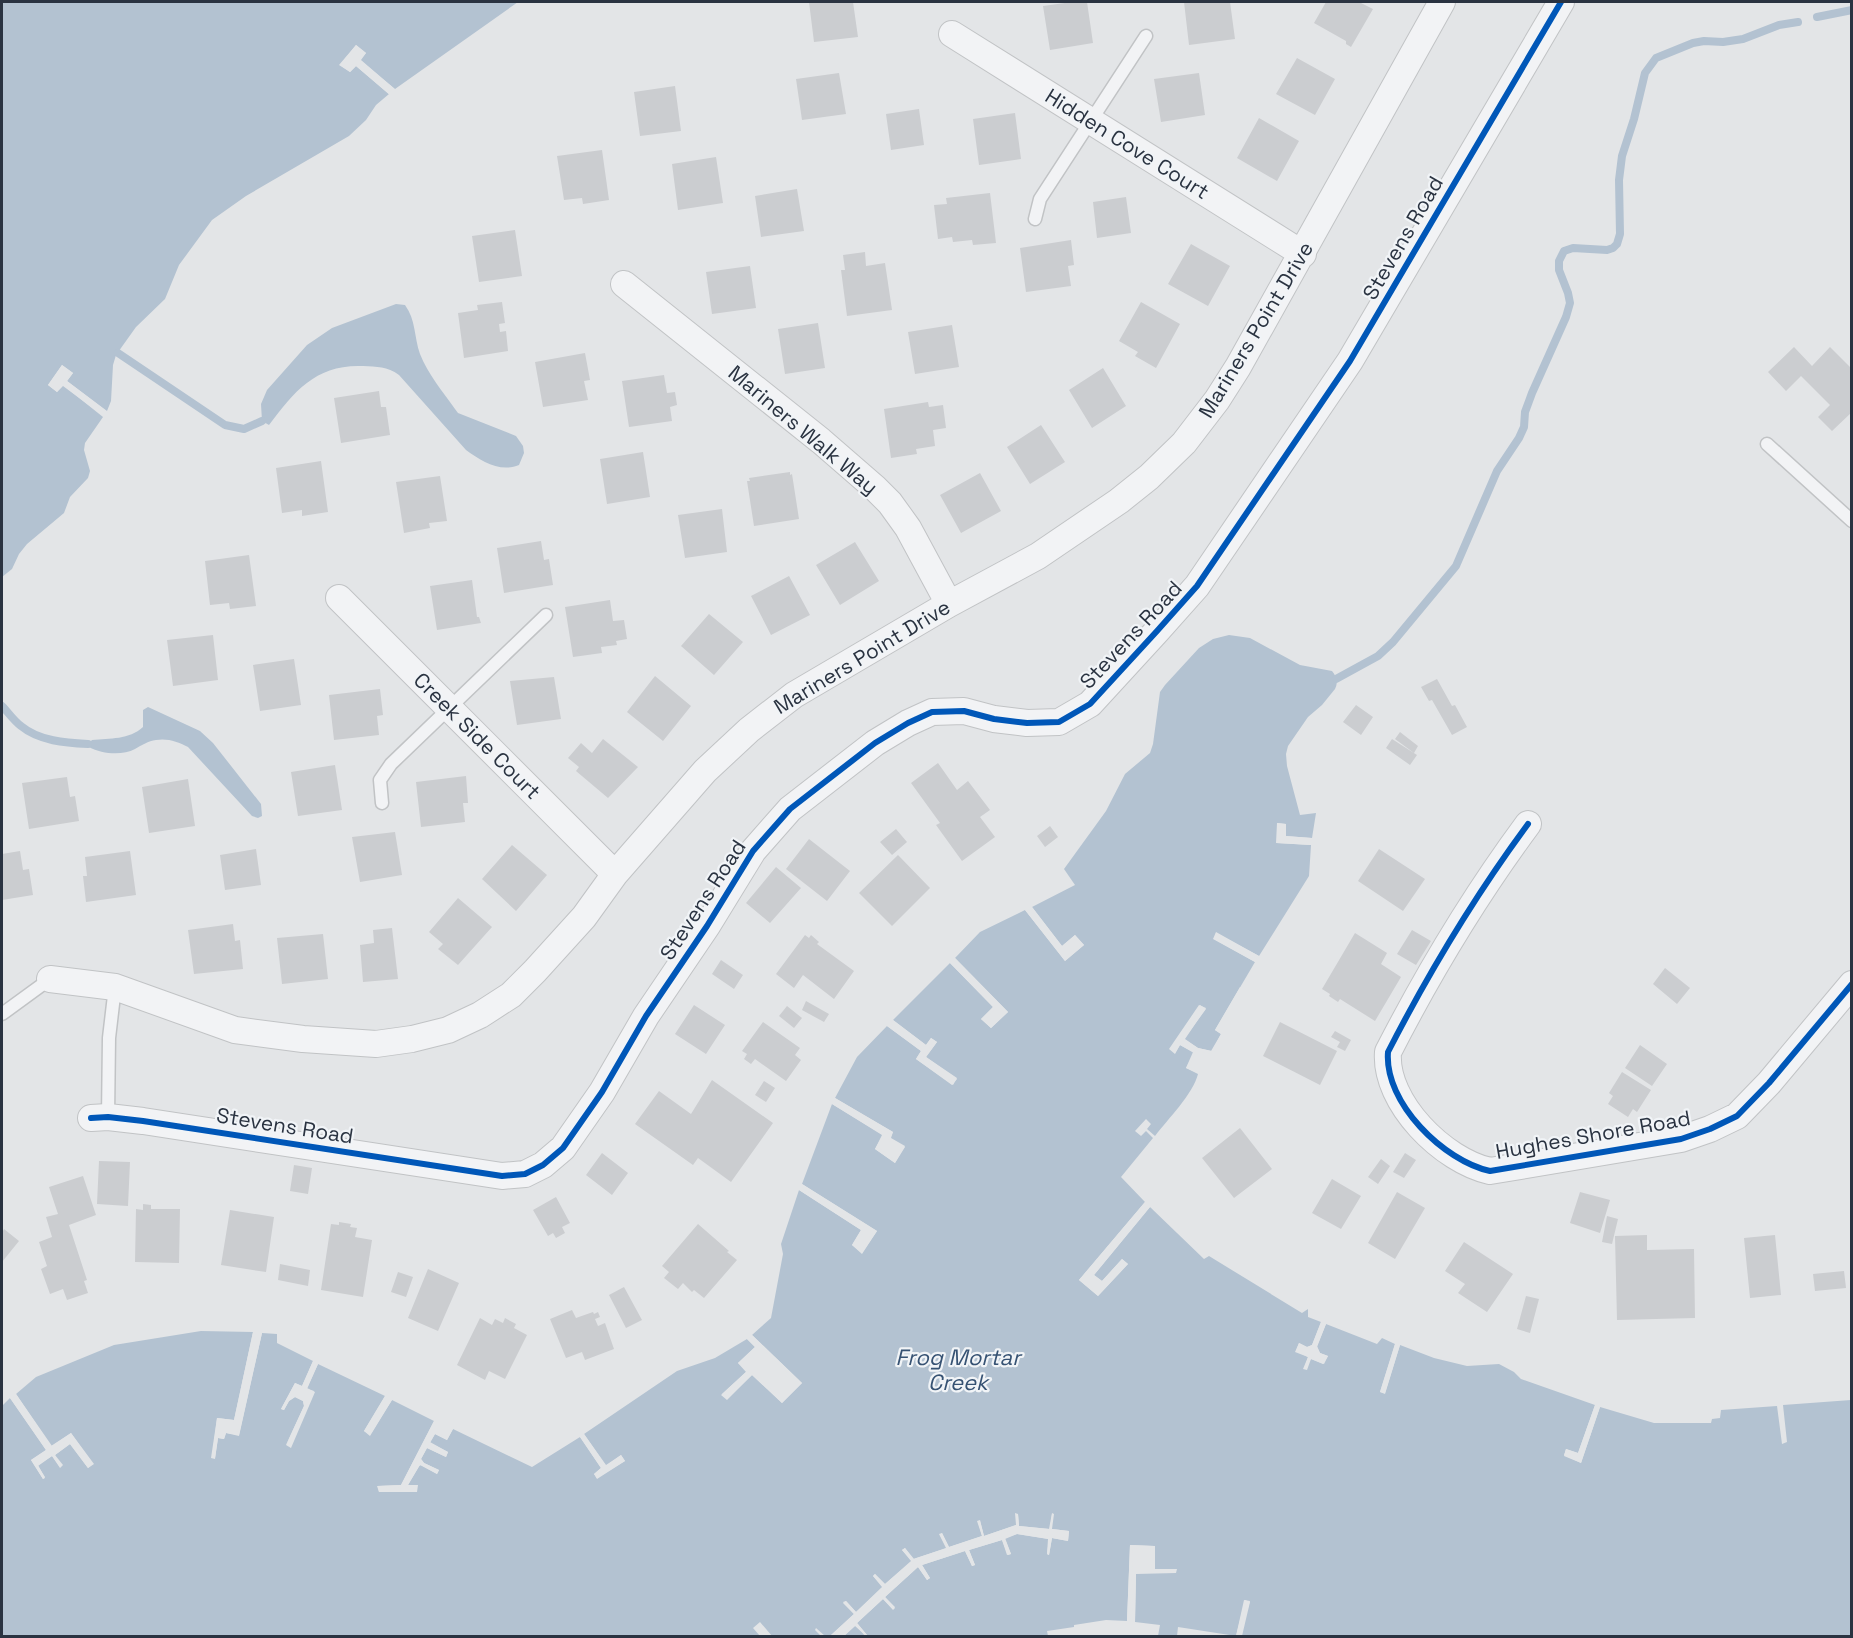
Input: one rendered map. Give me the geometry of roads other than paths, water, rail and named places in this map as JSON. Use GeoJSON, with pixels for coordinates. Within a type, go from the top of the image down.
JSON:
{"type":"FeatureCollection","features":[{"type":"Feature","properties":{"kind":"street","name":"Mariners Point Drive"},"geometry":{"type":"LineString","coordinates":[[50,979],[115,987],[235,1030],[303,1039],[376,1044],[412,1039],[448,1030],[480,1015],[511,995],[584,917],[615,874],[705,771],[772,711],[823,677],[949,604],[1038,556],[1086,525],[1149,477],[1184,443],[1228,384],[1303,254],[1442,2]]}},
{"type":"Feature","properties":{"kind":"street","name":"Stevens Road"},"geometry":{"type":"LineString","coordinates":[[99,1117],[502,1176],[525,1174],[543,1166],[563,1148],[583,1121],[646,1016],[707,926],[753,851],[790,809],[874,743],[908,723],[933,712],[964,711],[1027,723],[1059,722],[1090,704],[1197,586],[1369,332],[1561,2]]}},
{"type":"Feature","properties":{"kind":"street","name":"Hidden Cove Court"},"geometry":{"type":"LineString","coordinates":[[952,34],[1303,254]]}},
{"type":"Feature","properties":{"kind":"street","name":"Mariners Walk Way"},"geometry":{"type":"LineString","coordinates":[[624,284],[821,441],[874,487],[890,503],[908,528],[949,604]]}},
{"type":"Feature","properties":{"kind":"street","name":"Creek Side Court"},"geometry":{"type":"LineString","coordinates":[[339,598],[615,874]]}},
{"type":"Feature","properties":{"kind":"street","name":"Hughes Shore Road"},"geometry":{"type":"LineString","coordinates":[[1528,824],[1492,873],[1424,983],[1388,1052],[1387,1062],[1392,1083],[1416,1122],[1436,1144],[1474,1167],[1490,1171],[1681,1139],[1737,1116],[1768,1083],[1851,984]]}},
{"type":"Feature","properties":{"kind":"lane"},"geometry":{"type":"LineString","coordinates":[[1035,219],[1040,199],[1146,36]]}},
{"type":"Feature","properties":{"kind":"lane"},"geometry":{"type":"LineString","coordinates":[[1767,444],[1851,521]]}},
{"type":"Feature","properties":{"kind":"lane"},"geometry":{"type":"LineString","coordinates":[[382,803],[380,780],[391,764],[546,615]]}},
{"type":"Feature","properties":{"kind":"lane"},"geometry":{"type":"LineString","coordinates":[[2,1014],[50,979]]}},
{"type":"Feature","properties":{"kind":"lane"},"geometry":{"type":"LineString","coordinates":[[99,1117],[115,987]]}},
{"type":"Feature","properties":{"kind":"water"},"geometry":{"type":"Polygon","coordinates":[[[2,2],[518,2],[395,89],[360,60],[366,53],[356,45],[340,65],[350,72],[356,66],[389,94],[376,105],[366,120],[349,136],[246,196],[212,220],[179,265],[165,299],[136,327],[116,355],[113,365],[111,401],[107,411],[67,381],[73,373],[62,365],[48,385],[57,392],[63,385],[103,417],[85,443],[84,450],[90,471],[88,478],[70,497],[64,513],[27,544],[12,569],[2,577],[2,2]]]}},
{"type":"Feature","properties":{"kind":"water"},"geometry":{"type":"Polygon","coordinates":[[[396,304],[405,305],[409,311],[423,361],[458,413],[516,436],[523,446],[524,453],[519,465],[498,467],[484,462],[466,450],[399,375],[382,368],[363,366],[333,369],[298,390],[269,425],[262,421],[261,404],[267,390],[307,345],[332,328],[396,304]]]}},
{"type":"Feature","properties":{"kind":"water","name":"Frog Mortar Creek"},"geometry":{"type":"Polygon","coordinates":[[[1229,635],[1250,638],[1300,665],[1332,671],[1336,680],[1335,689],[1308,717],[1288,746],[1286,754],[1300,815],[1316,813],[1312,838],[1285,836],[1286,824],[1277,823],[1277,843],[1311,845],[1309,876],[1259,956],[1216,933],[1214,939],[1255,962],[1215,1030],[1221,1034],[1211,1051],[1198,1048],[1184,1039],[1206,1009],[1200,1005],[1170,1049],[1175,1053],[1180,1045],[1194,1053],[1186,1068],[1198,1074],[1195,1082],[1186,1098],[1155,1136],[1147,1129],[1151,1124],[1146,1119],[1135,1131],[1141,1136],[1146,1131],[1153,1138],[1121,1177],[1145,1202],[1079,1280],[1098,1296],[1128,1264],[1122,1259],[1102,1281],[1094,1275],[1150,1207],[1204,1259],[1209,1256],[1302,1313],[1308,1309],[1308,1317],[1321,1322],[1312,1345],[1307,1347],[1299,1343],[1296,1351],[1308,1357],[1304,1369],[1311,1359],[1323,1364],[1328,1356],[1320,1353],[1317,1346],[1326,1324],[1377,1344],[1382,1338],[1395,1344],[1380,1392],[1385,1393],[1400,1345],[1434,1358],[1467,1366],[1499,1364],[1514,1372],[1521,1379],[1595,1405],[1578,1453],[1566,1449],[1564,1455],[1581,1463],[1600,1407],[1654,1423],[1711,1423],[1712,1419],[1720,1418],[1721,1410],[1777,1406],[1782,1444],[1787,1442],[1783,1405],[1851,1400],[1851,1636],[1242,1636],[1250,1602],[1245,1600],[1236,1636],[1178,1627],[1177,1636],[1158,1636],[1160,1625],[1135,1622],[1136,1573],[1176,1573],[1176,1569],[1155,1569],[1154,1546],[1130,1545],[1127,1621],[1106,1620],[1074,1625],[1074,1627],[1047,1631],[1048,1636],[865,1636],[867,1635],[857,1623],[883,1599],[893,1609],[895,1607],[885,1597],[918,1567],[927,1580],[930,1578],[922,1565],[965,1551],[972,1566],[975,1565],[969,1550],[1002,1540],[1007,1555],[1011,1554],[1005,1538],[1017,1534],[1049,1539],[1047,1554],[1049,1555],[1052,1538],[1068,1541],[1069,1531],[1052,1529],[1052,1514],[1050,1529],[1019,1526],[1018,1514],[1016,1514],[1016,1525],[984,1536],[980,1521],[978,1521],[982,1536],[949,1547],[942,1533],[940,1535],[947,1548],[913,1559],[905,1548],[902,1550],[912,1561],[885,1584],[875,1574],[873,1576],[883,1587],[856,1612],[846,1601],[843,1602],[854,1614],[830,1636],[825,1636],[816,1628],[815,1630],[821,1636],[772,1636],[760,1622],[753,1628],[760,1636],[2,1636],[2,1406],[10,1398],[46,1450],[31,1460],[43,1479],[45,1477],[38,1466],[52,1456],[60,1467],[55,1455],[70,1444],[88,1468],[93,1464],[71,1433],[52,1446],[16,1394],[36,1377],[114,1345],[201,1331],[253,1332],[234,1420],[217,1418],[212,1458],[215,1458],[218,1438],[224,1439],[226,1433],[239,1435],[262,1333],[277,1334],[277,1343],[313,1361],[302,1386],[295,1383],[281,1409],[284,1410],[289,1401],[295,1397],[303,1401],[304,1406],[286,1445],[314,1391],[307,1389],[318,1364],[385,1396],[364,1431],[370,1435],[392,1400],[434,1421],[401,1485],[378,1486],[379,1492],[417,1492],[417,1485],[408,1485],[419,1466],[437,1474],[439,1470],[424,1463],[421,1459],[427,1448],[446,1457],[448,1452],[430,1443],[435,1434],[447,1440],[453,1429],[532,1467],[580,1437],[601,1468],[594,1474],[597,1478],[625,1461],[621,1455],[606,1466],[584,1434],[677,1371],[715,1358],[747,1339],[755,1347],[738,1363],[747,1371],[722,1394],[727,1399],[752,1375],[782,1403],[802,1383],[752,1335],[771,1318],[783,1254],[781,1244],[799,1190],[861,1230],[852,1245],[862,1253],[877,1231],[802,1184],[832,1104],[883,1135],[875,1149],[895,1163],[905,1147],[890,1138],[893,1132],[835,1098],[857,1057],[887,1026],[921,1051],[916,1059],[953,1085],[957,1078],[926,1057],[937,1042],[931,1038],[926,1045],[893,1020],[950,963],[993,1007],[981,1019],[991,1028],[1008,1012],[955,958],[980,932],[1025,910],[1065,961],[1084,945],[1075,935],[1062,946],[1032,907],[1075,885],[1064,869],[1106,811],[1125,774],[1150,753],[1160,692],[1199,648],[1213,639],[1229,635]]]}},
{"type":"Feature","properties":{"kind":"water"},"geometry":{"type":"Polygon","coordinates":[[[148,707],[200,731],[213,743],[261,804],[262,816],[258,818],[252,816],[188,747],[169,740],[156,740],[130,751],[118,753],[106,753],[89,747],[88,744],[92,740],[119,738],[138,731],[143,727],[143,710],[148,707]]]}},
{"type":"Feature","properties":{"kind":"water"},"geometry":{"type":"Polygon","coordinates":[[[856,1625],[865,1636],[844,1636],[856,1625]]]}},
{"type":"Feature","properties":{"kind":"waterway"},"geometry":{"type":"LineString","coordinates":[[1817,17],[1852,10]]}},
{"type":"Feature","properties":{"kind":"waterway"},"geometry":{"type":"LineString","coordinates":[[1336,679],[1378,656],[1393,642],[1456,566],[1497,471],[1524,427],[1525,412],[1532,393],[1566,317],[1570,303],[1559,270],[1559,261],[1564,251],[1573,248],[1607,250],[1617,244],[1620,234],[1619,180],[1622,156],[1645,73],[1656,58],[1693,43],[1743,39],[1779,25],[1798,22]]}},
{"type":"Feature","properties":{"kind":"waterway"},"geometry":{"type":"LineString","coordinates":[[118,353],[225,425],[244,429],[262,421]]}},
{"type":"Feature","properties":{"kind":"waterway"},"geometry":{"type":"LineString","coordinates":[[2,706],[18,724],[36,735],[62,742],[88,744]]}}]}
